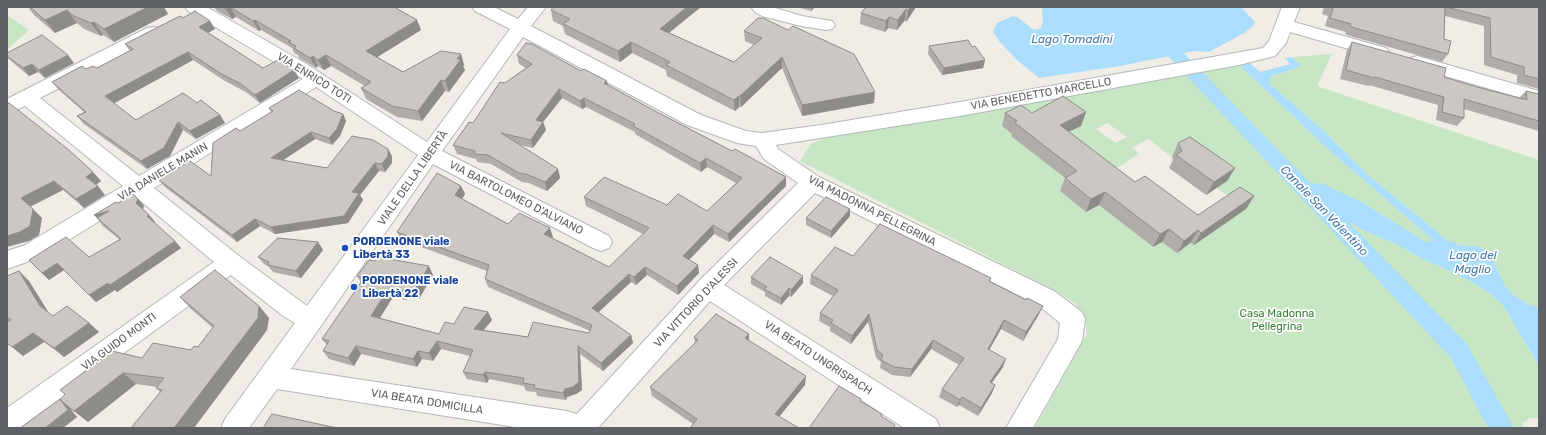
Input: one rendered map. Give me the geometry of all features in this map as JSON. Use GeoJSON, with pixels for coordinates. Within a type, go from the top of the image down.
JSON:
{"type":"FeatureCollection","features":[{"type":"Feature","properties":{"kind":"street"},"geometry":{"type":"LineString","coordinates":[[480,7],[694,120],[744,138],[762,140]]}},
{"type":"Feature","properties":{"kind":"street","name":"VIALE DELLA LIBERTÀ"},"geometry":{"type":"LineString","coordinates":[[234,428],[431,154],[510,41],[537,7]]}},
{"type":"Feature","properties":{"kind":"street"},"geometry":{"type":"LineString","coordinates":[[760,7],[768,12],[801,21],[826,25]]}},
{"type":"Feature","properties":{"kind":"street"},"geometry":{"type":"LineString","coordinates":[[7,107],[185,14]]}},
{"type":"Feature","properties":{"kind":"street","name":"VIA ENRICO TOTI"},"geometry":{"type":"LineString","coordinates":[[185,14],[316,78],[431,154]]}},
{"type":"Feature","properties":{"kind":"street"},"geometry":{"type":"LineString","coordinates":[[1288,16],[1539,97]]}},
{"type":"Feature","properties":{"kind":"street","name":"VIA BENEDETTO MARCELLO"},"geometry":{"type":"LineString","coordinates":[[762,140],[821,132],[960,109],[1239,59],[1269,52],[1277,43],[1288,16]]}},
{"type":"Feature","properties":{"kind":"street","name":"VIA DANIELE MANIN"},"geometry":{"type":"LineString","coordinates":[[7,260],[33,251],[316,78]]}},
{"type":"Feature","properties":{"kind":"street"},"geometry":{"type":"LineString","coordinates":[[27,97],[231,262],[292,309],[312,320]]}},
{"type":"Feature","properties":{"kind":"street","name":"VIA MADONNA PELLEGRINA"},"geometry":{"type":"LineString","coordinates":[[762,140],[772,154],[812,182],[1046,298],[1073,318],[1070,341],[1019,428]]}},
{"type":"Feature","properties":{"kind":"street","name":"VIA BARTOLOMEO D'ALVIANO"},"geometry":{"type":"LineString","coordinates":[[431,154],[601,242]]}},
{"type":"Feature","properties":{"kind":"street","name":"VIA VITTORIO D'ALESSI"},"geometry":{"type":"LineString","coordinates":[[583,428],[708,288],[812,182]]}},
{"type":"Feature","properties":{"kind":"street","name":"VIA GUIDO MONTI"},"geometry":{"type":"LineString","coordinates":[[7,422],[231,262]]}},
{"type":"Feature","properties":{"kind":"street","name":"VIA BEATO UNGRISPACH"},"geometry":{"type":"LineString","coordinates":[[708,288],[927,428]]}},
{"type":"Feature","properties":{"kind":"street","name":"VIA BEATA DOMICILLA"},"geometry":{"type":"LineString","coordinates":[[271,377],[583,428]]}},
{"type":"Feature","properties":{"kind":"green space"},"geometry":{"type":"Polygon","coordinates":[[[7,15],[29,30],[7,50],[7,15]]]}},
{"type":"Feature","properties":{"kind":"green space"},"geometry":{"type":"Polygon","coordinates":[[[1332,54],[1317,86],[1539,160],[1539,308],[1530,305],[1513,295],[1505,286],[1490,253],[1477,246],[1463,246],[1447,240],[1368,175],[1348,157],[1339,145],[1270,84],[1270,77],[1301,66],[1292,57],[1332,54]]]}},
{"type":"Feature","properties":{"kind":"green space","name":"Casa Madonna Pellegrina"},"geometry":{"type":"Polygon","coordinates":[[[1239,65],[1331,152],[1433,240],[1426,242],[1362,202],[1309,183],[1313,196],[1328,210],[1363,230],[1398,245],[1427,261],[1457,274],[1484,289],[1502,304],[1539,366],[1539,418],[1530,418],[1522,424],[1524,428],[1035,428],[1087,334],[1084,316],[1075,303],[1056,291],[800,161],[811,144],[825,138],[1147,80],[1239,65]],[[1107,123],[1096,129],[1116,143],[1127,137],[1107,123]],[[1002,126],[1013,135],[1012,136],[1072,184],[1060,191],[1086,212],[1099,205],[1153,247],[1162,242],[1177,253],[1168,238],[1246,209],[1217,188],[1183,150],[1172,157],[1148,139],[1132,148],[1139,154],[1104,176],[1055,139],[1080,126],[1002,126]]]}},
{"type":"Feature","properties":{"kind":"water","name":"Lago Tomadini"},"geometry":{"type":"Polygon","coordinates":[[[1042,7],[1241,7],[1255,22],[1253,26],[1244,33],[1209,52],[1194,51],[1120,66],[1039,78],[1017,60],[999,41],[993,31],[997,23],[1013,16],[1017,17],[1034,30],[1041,28],[1043,21],[1042,7]]]}},
{"type":"Feature","properties":{"kind":"water","name":"Lago del Maglio"},"geometry":{"type":"Polygon","coordinates":[[[1292,57],[1301,66],[1270,77],[1270,84],[1325,132],[1368,175],[1447,240],[1463,246],[1477,246],[1490,253],[1505,286],[1513,295],[1530,305],[1539,308],[1539,366],[1502,304],[1484,289],[1398,245],[1363,230],[1328,210],[1313,196],[1309,183],[1323,184],[1362,202],[1426,242],[1433,240],[1331,152],[1239,65],[1250,63],[1260,72],[1290,64],[1285,58],[1292,57]]]}},
{"type":"Feature","properties":{"kind":"building"},"geometry":{"type":"Polygon","coordinates":[[[30,7],[148,7],[104,29],[94,22],[91,23],[74,16],[67,10],[45,20],[30,7]]]}},
{"type":"Feature","properties":{"kind":"building"},"geometry":{"type":"Polygon","coordinates":[[[230,7],[394,7],[417,20],[366,51],[403,72],[441,51],[461,54],[457,59],[461,59],[445,81],[441,80],[418,111],[392,106],[361,88],[371,82],[326,55],[318,60],[313,56],[310,58],[294,48],[296,46],[288,42],[291,41],[230,7]]]}},
{"type":"Feature","properties":{"kind":"building"},"geometry":{"type":"Polygon","coordinates":[[[553,7],[687,7],[660,29],[734,62],[762,38],[744,31],[758,18],[763,18],[788,30],[793,26],[854,54],[875,92],[802,105],[782,57],[734,100],[666,65],[670,62],[631,42],[618,51],[563,24],[570,19],[551,10],[553,7]]]}},
{"type":"Feature","properties":{"kind":"building"},"geometry":{"type":"Polygon","coordinates":[[[866,7],[910,7],[908,11],[906,9],[898,20],[889,17],[886,21],[861,13],[866,7]]]}},
{"type":"Feature","properties":{"kind":"building"},"geometry":{"type":"Polygon","coordinates":[[[1330,7],[1445,7],[1444,39],[1451,41],[1448,54],[1355,28],[1350,26],[1351,24],[1330,18],[1333,8],[1330,7]]]}},
{"type":"Feature","properties":{"kind":"building"},"geometry":{"type":"Polygon","coordinates":[[[1446,7],[1539,7],[1539,79],[1524,75],[1524,67],[1491,57],[1490,18],[1446,7]]]}},
{"type":"Feature","properties":{"kind":"building"},"geometry":{"type":"Polygon","coordinates":[[[195,11],[210,21],[199,27],[263,68],[278,60],[294,70],[255,95],[241,84],[220,73],[188,52],[105,96],[136,120],[183,93],[197,103],[201,100],[220,115],[190,131],[178,122],[164,148],[141,161],[77,116],[86,112],[52,82],[82,66],[86,69],[93,66],[97,68],[133,49],[125,44],[180,16],[183,18],[195,11]]]}},
{"type":"Feature","properties":{"kind":"building"},"geometry":{"type":"Polygon","coordinates":[[[42,35],[68,55],[39,70],[32,64],[23,68],[7,56],[7,53],[42,35]]]}},
{"type":"Feature","properties":{"kind":"building"},"geometry":{"type":"Polygon","coordinates":[[[968,40],[972,47],[975,46],[985,60],[944,68],[929,46],[968,40]]]}},
{"type":"Feature","properties":{"kind":"building"},"geometry":{"type":"Polygon","coordinates":[[[1352,42],[1446,68],[1444,77],[1477,87],[1527,100],[1526,91],[1539,94],[1539,121],[1464,99],[1464,118],[1442,112],[1444,97],[1346,70],[1352,42]]]}},
{"type":"Feature","properties":{"kind":"building"},"geometry":{"type":"Polygon","coordinates":[[[526,43],[532,44],[581,71],[584,69],[607,81],[604,83],[653,110],[732,151],[735,149],[786,177],[728,234],[713,225],[683,256],[698,265],[677,286],[645,267],[634,277],[629,274],[592,308],[631,335],[601,363],[578,346],[579,382],[573,387],[565,389],[563,393],[534,388],[535,385],[523,383],[524,378],[485,372],[483,375],[463,372],[473,350],[437,341],[429,353],[418,351],[413,359],[356,346],[348,358],[323,351],[329,341],[322,339],[364,278],[357,276],[369,260],[375,261],[378,257],[429,266],[414,291],[403,290],[401,292],[388,289],[371,316],[439,334],[445,322],[454,324],[464,307],[488,312],[474,329],[528,337],[533,322],[589,333],[592,325],[485,279],[489,265],[397,232],[437,173],[461,186],[455,195],[508,224],[519,213],[550,228],[544,234],[609,267],[649,228],[584,197],[604,177],[667,205],[678,194],[707,211],[742,178],[706,158],[700,163],[633,126],[635,124],[584,98],[580,101],[559,89],[536,120],[543,122],[531,140],[501,133],[558,169],[545,182],[526,174],[519,173],[488,155],[474,154],[475,151],[453,145],[469,122],[473,123],[500,82],[505,83],[532,64],[517,55],[526,43]]]}},
{"type":"Feature","properties":{"kind":"building"},"geometry":{"type":"Polygon","coordinates":[[[299,90],[334,111],[343,114],[337,129],[329,138],[311,132],[271,158],[327,168],[352,136],[373,140],[388,149],[388,156],[382,164],[375,163],[352,192],[359,193],[344,216],[271,227],[255,219],[232,235],[159,180],[190,161],[211,176],[213,143],[236,128],[240,131],[273,111],[269,108],[299,90]]]}},
{"type":"Feature","properties":{"kind":"building"},"geometry":{"type":"Polygon","coordinates":[[[1063,96],[1086,112],[1060,125],[1135,182],[1145,176],[1198,215],[1240,187],[1254,196],[1201,233],[1198,230],[1184,241],[1169,229],[1160,234],[1105,192],[1091,199],[1065,178],[1077,171],[1015,123],[1017,121],[1005,113],[1021,105],[1032,113],[1063,96]]]}},
{"type":"Feature","properties":{"kind":"building"},"geometry":{"type":"Polygon","coordinates":[[[9,103],[69,150],[93,172],[86,177],[98,186],[76,199],[54,181],[21,198],[33,209],[30,226],[20,232],[7,236],[7,104],[9,103]]]}},
{"type":"Feature","properties":{"kind":"building"},"geometry":{"type":"Polygon","coordinates":[[[1190,137],[1235,168],[1214,182],[1176,155],[1182,151],[1178,143],[1190,137]]]}},
{"type":"Feature","properties":{"kind":"building"},"geometry":{"type":"Polygon","coordinates":[[[133,194],[138,199],[136,203],[149,215],[147,216],[175,241],[110,285],[108,283],[89,295],[57,263],[42,273],[29,260],[66,237],[89,257],[121,239],[97,218],[109,211],[94,215],[133,194]]]}},
{"type":"Feature","properties":{"kind":"building"},"geometry":{"type":"Polygon","coordinates":[[[826,197],[850,209],[831,231],[806,218],[826,197]]]}},
{"type":"Feature","properties":{"kind":"building"},"geometry":{"type":"Polygon","coordinates":[[[880,224],[991,278],[989,281],[1026,300],[1027,298],[1043,306],[1026,332],[1004,320],[988,349],[1006,359],[990,382],[995,385],[981,408],[962,397],[960,400],[942,389],[964,358],[933,340],[912,369],[894,367],[881,360],[883,355],[877,350],[869,314],[852,336],[831,323],[833,320],[820,313],[838,290],[811,275],[835,247],[853,256],[880,224]]]}},
{"type":"Feature","properties":{"kind":"building"},"geometry":{"type":"Polygon","coordinates":[[[278,238],[318,242],[296,271],[268,265],[269,262],[258,257],[278,238]]]}},
{"type":"Feature","properties":{"kind":"building"},"geometry":{"type":"Polygon","coordinates":[[[770,257],[803,276],[791,290],[789,288],[781,298],[764,289],[767,287],[751,277],[770,257]]]}},
{"type":"Feature","properties":{"kind":"building"},"geometry":{"type":"Polygon","coordinates":[[[215,270],[259,306],[258,318],[174,428],[131,428],[162,390],[156,388],[164,378],[123,373],[74,411],[60,400],[65,394],[60,390],[112,351],[142,358],[153,343],[191,350],[194,346],[198,347],[214,326],[180,297],[215,270]]]}},
{"type":"Feature","properties":{"kind":"building"},"geometry":{"type":"Polygon","coordinates":[[[19,271],[40,306],[53,316],[67,306],[89,323],[54,348],[33,333],[12,347],[7,343],[7,322],[11,320],[7,317],[7,276],[19,271]]]}},
{"type":"Feature","properties":{"kind":"building"},"geometry":{"type":"Polygon","coordinates":[[[716,314],[749,334],[745,338],[806,376],[775,414],[799,428],[690,428],[697,419],[650,387],[698,340],[694,337],[716,314]]]}},
{"type":"Feature","properties":{"kind":"building"},"geometry":{"type":"Polygon","coordinates":[[[839,386],[882,414],[881,416],[895,425],[893,428],[809,428],[839,386]]]}},
{"type":"Feature","properties":{"kind":"building"},"geometry":{"type":"Polygon","coordinates":[[[60,399],[68,410],[45,428],[20,428],[60,399]]]}},
{"type":"Feature","properties":{"kind":"building"},"geometry":{"type":"Polygon","coordinates":[[[272,414],[337,428],[263,428],[272,414]]]}},
{"type":"Feature","properties":{"kind":"waterway","name":"Canale San Valentino"},"geometry":{"type":"LineString","coordinates":[[1130,7],[1459,351],[1501,428]]}},
{"type":"Feature","properties":{"kind":"place","name":"PORDENONE viale Libertà 33"},"geometry":{"type":"Point","coordinates":[345,248]}},
{"type":"Feature","properties":{"kind":"place","name":"PORDENONE viale Libertà 22"},"geometry":{"type":"Point","coordinates":[354,287]}}]}
